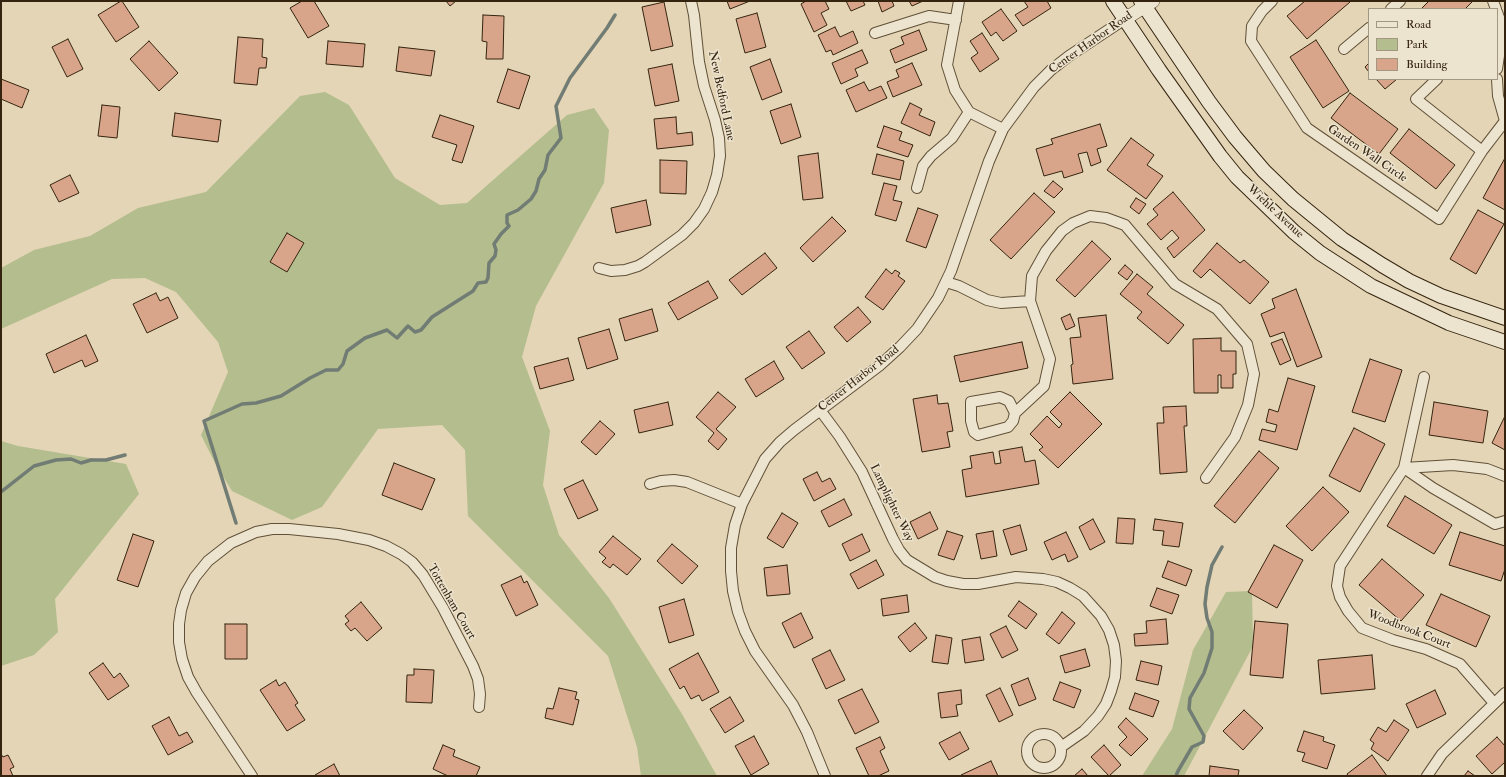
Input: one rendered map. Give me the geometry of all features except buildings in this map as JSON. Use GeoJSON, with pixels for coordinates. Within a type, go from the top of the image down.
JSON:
{"type":"FeatureCollection","features":[{"type":"Feature","properties":{"kind":"main road","name":"Wiehle Avenue"},"geometry":{"type":"LineString","coordinates":[[1113,1],[1220,156],[1243,182],[1294,232],[1320,254],[1371,286],[1449,323],[1505,342]]}},
{"type":"Feature","properties":{"kind":"main road","name":"Wiehle Avenue"},"geometry":{"type":"LineString","coordinates":[[1146,3],[1209,102],[1235,138],[1264,171],[1298,204],[1342,239],[1410,281],[1441,296],[1505,318]]}},
{"type":"Feature","properties":{"kind":"street","name":"New Bedford Lane"},"geometry":{"type":"LineString","coordinates":[[598,268],[611,271],[625,270],[638,266],[682,235],[694,223],[704,209],[718,175],[720,156],[719,138],[704,86],[699,62],[694,14],[691,1]]}},
{"type":"Feature","properties":{"kind":"street"},"geometry":{"type":"LineString","coordinates":[[959,1],[947,65],[955,90],[969,112],[1003,129]]}},
{"type":"Feature","properties":{"kind":"street","name":"Garden Wall Circle"},"geometry":{"type":"LineString","coordinates":[[1272,1],[1262,11],[1252,26],[1251,41],[1307,128],[1439,219],[1482,151],[1505,121]]}},
{"type":"Feature","properties":{"kind":"street"},"geometry":{"type":"LineString","coordinates":[[1392,8],[1400,1]]}},
{"type":"Feature","properties":{"kind":"street","name":"Center Harbor Road"},"geometry":{"type":"LineString","coordinates":[[825,776],[807,732],[793,705],[755,650],[745,631],[738,612],[733,591],[731,548],[735,526],[742,504],[765,459],[780,442],[879,366],[900,347],[926,317],[938,298],[951,271],[989,161],[1003,129],[1034,87],[1051,70],[1069,56],[1125,19],[1146,3]]}},
{"type":"Feature","properties":{"kind":"street"},"geometry":{"type":"LineString","coordinates":[[1498,15],[1501,23],[1498,59]]}},
{"type":"Feature","properties":{"kind":"street"},"geometry":{"type":"LineString","coordinates":[[875,34],[929,16],[956,20]]}},
{"type":"Feature","properties":{"kind":"street"},"geometry":{"type":"LineString","coordinates":[[1344,49],[1368,29]]}},
{"type":"Feature","properties":{"kind":"street"},"geometry":{"type":"LineString","coordinates":[[1436,80],[1416,99],[1482,151]]}},
{"type":"Feature","properties":{"kind":"street"},"geometry":{"type":"LineString","coordinates":[[1497,80],[1498,96],[1505,121]]}},
{"type":"Feature","properties":{"kind":"street"},"geometry":{"type":"LineString","coordinates":[[917,188],[923,166],[931,156],[952,138],[969,112]]}},
{"type":"Feature","properties":{"kind":"street"},"geometry":{"type":"LineString","coordinates":[[1015,413],[1009,401],[1000,397],[971,402],[971,421],[974,432],[978,435],[1008,426],[1013,421],[1015,413],[1044,386],[1050,359],[1030,300],[1032,276],[1046,251],[1062,231],[1073,223],[1090,216],[1106,218],[1125,225],[1175,284],[1217,309],[1248,344],[1254,374],[1248,404],[1235,438],[1206,478]]}},
{"type":"Feature","properties":{"kind":"street"},"geometry":{"type":"LineString","coordinates":[[946,282],[959,286],[987,300],[1002,303],[1030,300]]}},
{"type":"Feature","properties":{"kind":"street","name":"Woodbrook Court"},"geometry":{"type":"LineString","coordinates":[[1424,377],[1404,468],[1340,566],[1337,586],[1340,597],[1348,611],[1362,628],[1393,640],[1426,649],[1460,664],[1494,703]]}},
{"type":"Feature","properties":{"kind":"street","name":"Lamplighter Way"},"geometry":{"type":"LineString","coordinates":[[820,410],[840,437],[862,472],[893,539],[907,560],[947,582],[978,584],[1016,577],[1057,582],[1083,596],[1101,616],[1109,630],[1114,645],[1116,661],[1115,677],[1111,691],[1106,704],[1098,716],[1084,731],[1061,747]]}},
{"type":"Feature","properties":{"kind":"street"},"geometry":{"type":"LineString","coordinates":[[1404,468],[1453,465],[1487,469],[1505,476]]}},
{"type":"Feature","properties":{"kind":"street"},"geometry":{"type":"LineString","coordinates":[[1404,468],[1433,488],[1495,524],[1505,522]]}},
{"type":"Feature","properties":{"kind":"street"},"geometry":{"type":"LineString","coordinates":[[650,484],[674,480],[687,482],[742,504]]}},
{"type":"Feature","properties":{"kind":"street","name":"Tottenham Court"},"geometry":{"type":"LineString","coordinates":[[252,776],[197,693],[188,676],[180,648],[179,624],[186,593],[195,577],[208,561],[231,543],[256,532],[272,529],[289,529],[338,534],[369,540],[386,546],[412,562],[423,575],[443,608],[473,666],[478,679],[480,694],[479,707]]}},
{"type":"Feature","properties":{"kind":"street"},"geometry":{"type":"LineString","coordinates":[[1427,776],[1442,754],[1505,693]]}},
{"type":"Feature","properties":{"kind":"green space"},"geometry":{"type":"Polygon","coordinates":[[[325,92],[349,105],[395,178],[440,205],[467,203],[567,115],[594,108],[609,130],[604,183],[536,306],[522,357],[550,431],[543,485],[559,535],[609,598],[682,714],[717,776],[641,776],[637,747],[608,656],[468,516],[465,450],[442,425],[378,429],[322,507],[292,520],[232,491],[215,463],[201,435],[228,372],[218,342],[176,292],[145,278],[112,279],[1,329],[1,268],[34,250],[90,236],[138,208],[206,192],[300,96],[325,92]]]}},
{"type":"Feature","properties":{"kind":"green space"},"geometry":{"type":"Polygon","coordinates":[[[1,441],[18,446],[126,464],[139,494],[55,599],[58,632],[34,655],[1,666],[1,441]]]}},
{"type":"Feature","properties":{"kind":"green space"},"geometry":{"type":"Polygon","coordinates":[[[1252,591],[1253,646],[1184,776],[1142,776],[1172,729],[1193,650],[1226,592],[1252,591]]]}},
{"type":"Feature","properties":{"kind":"waterway"},"geometry":{"type":"LineString","coordinates":[[236,523],[204,421],[242,404],[256,403],[281,396],[326,370],[338,370],[343,364],[347,351],[365,338],[387,330],[397,338],[408,326],[415,332],[421,330],[432,317],[473,291],[478,283],[486,282],[488,278],[489,263],[495,256],[496,250],[494,244],[509,226],[507,223],[507,215],[518,210],[531,199],[536,191],[539,179],[545,170],[548,155],[561,138],[556,106],[570,78],[615,15]]}},
{"type":"Feature","properties":{"kind":"waterway"},"geometry":{"type":"LineString","coordinates":[[1,492],[34,466],[56,460],[71,459],[81,463],[91,460],[106,460],[125,455]]}},
{"type":"Feature","properties":{"kind":"waterway"},"geometry":{"type":"LineString","coordinates":[[1176,776],[1192,747],[1203,742],[1204,736],[1189,709],[1190,698],[1204,673],[1212,648],[1212,632],[1207,618],[1205,604],[1212,565],[1222,547]]}}]}
